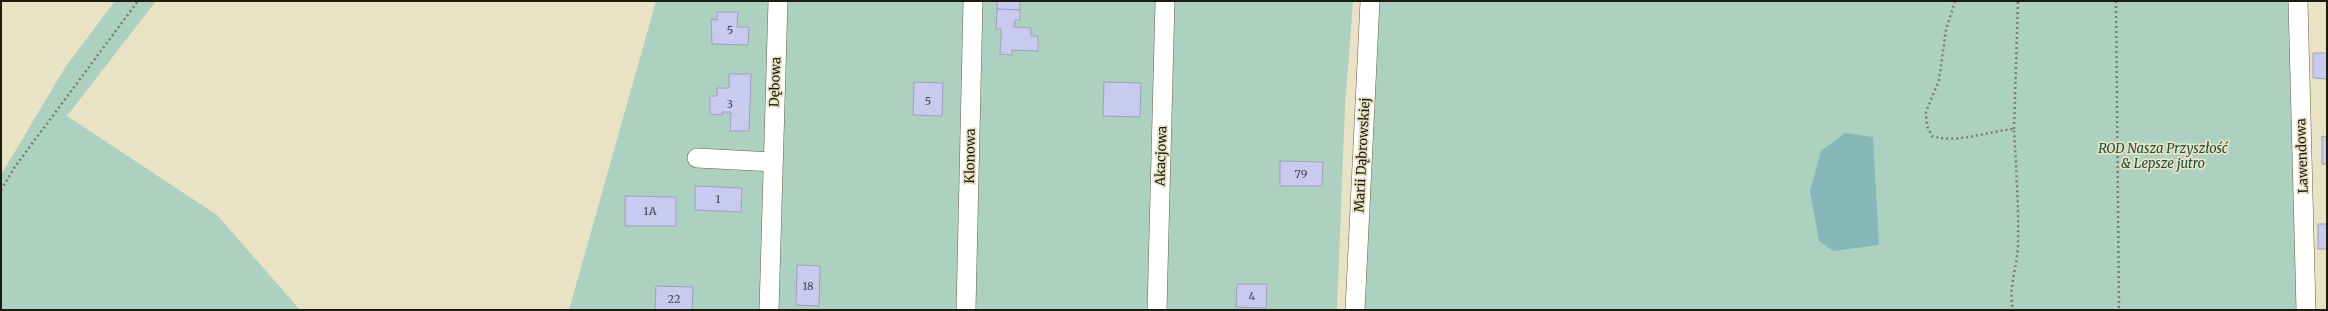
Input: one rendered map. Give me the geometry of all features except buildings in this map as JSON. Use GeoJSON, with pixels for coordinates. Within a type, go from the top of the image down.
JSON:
{"type":"FeatureCollection","features":[{"type":"Feature","properties":{"kind":"street","name":"Dębowa"},"geometry":{"type":"LineString","coordinates":[[769,310],[778,1]]}},
{"type":"Feature","properties":{"kind":"street","name":"Klonowa"},"geometry":{"type":"LineString","coordinates":[[966,310],[973,1]]}},
{"type":"Feature","properties":{"kind":"street","name":"Akacjowa"},"geometry":{"type":"LineString","coordinates":[[1157,310],[1165,1]]}},
{"type":"Feature","properties":{"kind":"street","name":"Marii Dąbrowskiej"},"geometry":{"type":"LineString","coordinates":[[1355,310],[1370,1]]}},
{"type":"Feature","properties":{"kind":"street","name":"Lawendowa"},"geometry":{"type":"LineString","coordinates":[[2298,1],[2306,310]]}},
{"type":"Feature","properties":{"kind":"street"},"geometry":{"type":"LineString","coordinates":[[696,158],[773,162]]}},
{"type":"Feature","properties":{"kind":"path"},"geometry":{"type":"LineString","coordinates":[[1,190],[14,168],[138,1]]}},
{"type":"Feature","properties":{"kind":"path"},"geometry":{"type":"LineString","coordinates":[[1955,1],[1946,30],[1939,80],[1926,112],[1927,126],[1932,136],[1944,140],[1972,137],[1997,130],[2014,129]]}},
{"type":"Feature","properties":{"kind":"path"},"geometry":{"type":"LineString","coordinates":[[2013,310],[2011,284],[2018,264],[2014,129],[2018,1]]}},
{"type":"Feature","properties":{"kind":"path"},"geometry":{"type":"LineString","coordinates":[[2116,1],[2119,310]]}},
{"type":"Feature","properties":{"kind":"green space"},"geometry":{"type":"Polygon","coordinates":[[[115,1],[156,1],[67,116],[217,215],[300,310],[1,310],[1,175],[66,66],[115,1]]]}},
{"type":"Feature","properties":{"kind":"green space"},"geometry":{"type":"Polygon","coordinates":[[[656,1],[1353,1],[1345,106],[1337,310],[569,310],[656,1]]]}},
{"type":"Feature","properties":{"kind":"green space","name":"ROD Nasza Przyszłość & Lepsze jutro"},"geometry":{"type":"Polygon","coordinates":[[[1379,1],[2292,1],[2298,310],[1364,310],[1379,1]]]}},
{"type":"Feature","properties":{"kind":"water"},"geometry":{"type":"Polygon","coordinates":[[[1845,133],[1873,137],[1879,245],[1833,251],[1819,241],[1810,191],[1821,151],[1845,133]]]}}]}
